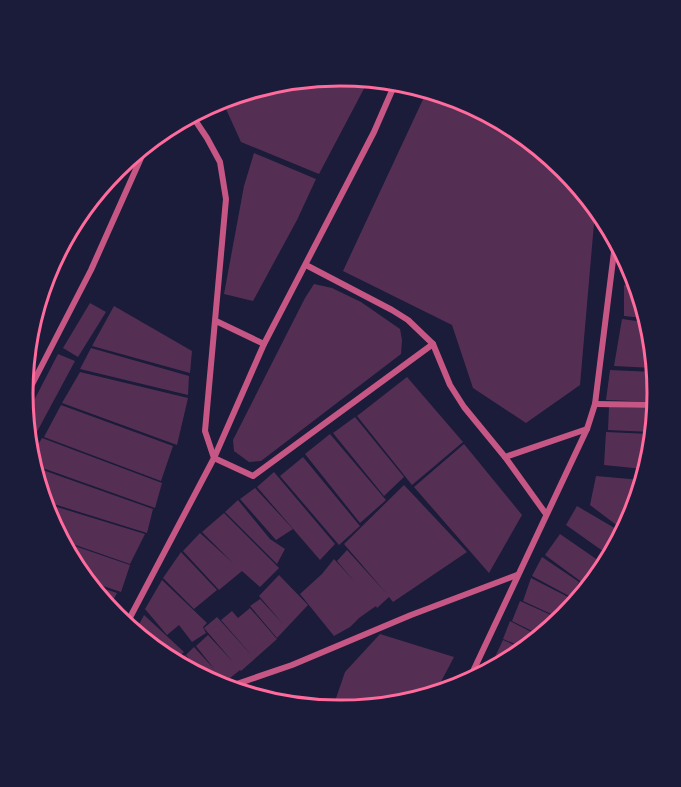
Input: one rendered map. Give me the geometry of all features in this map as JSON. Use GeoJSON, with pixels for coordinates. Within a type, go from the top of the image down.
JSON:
{"type":"FeatureCollection","features":[{"type":"Feature","properties":{"kind":"street"},"geometry":{"type":"LineString","coordinates":[[130,617],[214,458],[264,344],[374,132],[392,91]]}},
{"type":"Feature","properties":{"kind":"street"},"geometry":{"type":"LineString","coordinates":[[196,122],[220,162],[226,198],[205,431],[214,458],[253,476],[433,344]]}},
{"type":"Feature","properties":{"kind":"street"},"geometry":{"type":"LineString","coordinates":[[34,381],[91,270],[140,161]]}},
{"type":"Feature","properties":{"kind":"street"},"geometry":{"type":"LineString","coordinates":[[473,671],[587,429],[595,404],[614,253]]}},
{"type":"Feature","properties":{"kind":"street"},"geometry":{"type":"LineString","coordinates":[[306,265],[392,310],[408,320],[433,344],[450,385],[464,407],[505,457],[546,514]]}},
{"type":"Feature","properties":{"kind":"street"},"geometry":{"type":"LineString","coordinates":[[216,321],[264,344]]}},
{"type":"Feature","properties":{"kind":"street"},"geometry":{"type":"LineString","coordinates":[[595,404],[647,405]]}},
{"type":"Feature","properties":{"kind":"street"},"geometry":{"type":"LineString","coordinates":[[505,457],[587,429]]}},
{"type":"Feature","properties":{"kind":"street"},"geometry":{"type":"LineString","coordinates":[[238,684],[292,665],[411,615],[517,575]]}},
{"type":"Feature","properties":{"kind":"building"},"geometry":{"type":"Polygon","coordinates":[[[340,86],[365,87],[319,174],[241,142],[226,109],[261,96],[300,89],[340,86]]]}},
{"type":"Feature","properties":{"kind":"building"},"geometry":{"type":"Polygon","coordinates":[[[424,97],[477,118],[511,138],[543,162],[572,191],[594,221],[580,385],[526,423],[473,388],[452,325],[343,271],[424,97]]]}},
{"type":"Feature","properties":{"kind":"building"},"geometry":{"type":"Polygon","coordinates":[[[254,153],[316,179],[297,220],[253,301],[224,294],[244,186],[254,153]]]}},
{"type":"Feature","properties":{"kind":"building"},"geometry":{"type":"Polygon","coordinates":[[[314,284],[332,288],[361,302],[400,329],[401,354],[261,461],[249,462],[234,451],[233,440],[314,284]]]}},
{"type":"Feature","properties":{"kind":"building"},"geometry":{"type":"Polygon","coordinates":[[[624,285],[628,285],[639,318],[624,316],[624,285]]]}},
{"type":"Feature","properties":{"kind":"building"},"geometry":{"type":"Polygon","coordinates":[[[90,303],[106,312],[78,357],[63,348],[90,303]]]}},
{"type":"Feature","properties":{"kind":"building"},"geometry":{"type":"Polygon","coordinates":[[[114,306],[192,351],[190,373],[92,346],[114,306]]]}},
{"type":"Feature","properties":{"kind":"building"},"geometry":{"type":"Polygon","coordinates":[[[622,319],[639,321],[646,368],[614,366],[622,319]]]}},
{"type":"Feature","properties":{"kind":"building"},"geometry":{"type":"Polygon","coordinates":[[[91,348],[189,376],[188,395],[80,369],[91,348]]]}},
{"type":"Feature","properties":{"kind":"building"},"geometry":{"type":"Polygon","coordinates":[[[58,354],[75,361],[36,434],[33,402],[58,354]]]}},
{"type":"Feature","properties":{"kind":"building"},"geometry":{"type":"Polygon","coordinates":[[[610,370],[647,372],[648,402],[606,400],[610,370]]]}},
{"type":"Feature","properties":{"kind":"building"},"geometry":{"type":"Polygon","coordinates":[[[80,372],[188,398],[177,445],[62,403],[80,372]]]}},
{"type":"Feature","properties":{"kind":"building"},"geometry":{"type":"Polygon","coordinates":[[[407,377],[463,442],[412,485],[357,416],[407,377]]]}},
{"type":"Feature","properties":{"kind":"building"},"geometry":{"type":"Polygon","coordinates":[[[61,405],[173,446],[161,481],[44,437],[61,405]]]}},
{"type":"Feature","properties":{"kind":"building"},"geometry":{"type":"Polygon","coordinates":[[[609,407],[647,408],[645,432],[608,430],[609,407]]]}},
{"type":"Feature","properties":{"kind":"building"},"geometry":{"type":"Polygon","coordinates":[[[355,417],[404,477],[384,496],[333,433],[355,417]]]}},
{"type":"Feature","properties":{"kind":"building"},"geometry":{"type":"Polygon","coordinates":[[[606,432],[645,434],[639,469],[604,465],[606,432]]]}},
{"type":"Feature","properties":{"kind":"building"},"geometry":{"type":"Polygon","coordinates":[[[330,434],[386,500],[360,523],[305,454],[330,434]]]}},
{"type":"Feature","properties":{"kind":"building"},"geometry":{"type":"Polygon","coordinates":[[[42,438],[162,483],[155,508],[42,468],[38,445],[42,438]]]}},
{"type":"Feature","properties":{"kind":"building"},"geometry":{"type":"Polygon","coordinates":[[[464,444],[522,515],[489,573],[414,487],[464,444]]]}},
{"type":"Feature","properties":{"kind":"building"},"geometry":{"type":"Polygon","coordinates":[[[303,457],[360,526],[339,545],[280,476],[303,457]]]}},
{"type":"Feature","properties":{"kind":"building"},"geometry":{"type":"Polygon","coordinates":[[[42,470],[153,509],[147,533],[53,504],[42,470]]]}},
{"type":"Feature","properties":{"kind":"building"},"geometry":{"type":"Polygon","coordinates":[[[274,472],[335,544],[320,560],[257,487],[274,472]]]}},
{"type":"Feature","properties":{"kind":"building"},"geometry":{"type":"Polygon","coordinates":[[[596,476],[636,480],[618,526],[590,505],[596,476]]]}},
{"type":"Feature","properties":{"kind":"building"},"geometry":{"type":"Polygon","coordinates":[[[404,485],[467,552],[393,602],[389,597],[377,608],[376,606],[350,627],[334,636],[300,594],[322,574],[334,559],[354,581],[337,561],[347,550],[387,594],[344,544],[404,485]]]}},
{"type":"Feature","properties":{"kind":"building"},"geometry":{"type":"Polygon","coordinates":[[[255,488],[293,529],[276,540],[240,499],[255,488]]]}},
{"type":"Feature","properties":{"kind":"building"},"geometry":{"type":"Polygon","coordinates":[[[238,500],[270,539],[285,549],[277,564],[225,512],[238,500]]]}},
{"type":"Feature","properties":{"kind":"building"},"geometry":{"type":"Polygon","coordinates":[[[54,506],[145,534],[130,564],[72,544],[54,506]]]}},
{"type":"Feature","properties":{"kind":"building"},"geometry":{"type":"Polygon","coordinates":[[[577,506],[616,529],[604,552],[566,525],[577,506]]]}},
{"type":"Feature","properties":{"kind":"building"},"geometry":{"type":"Polygon","coordinates":[[[224,513],[279,568],[260,587],[242,571],[219,590],[183,551],[200,533],[233,563],[202,532],[224,513]]]}},
{"type":"Feature","properties":{"kind":"building"},"geometry":{"type":"Polygon","coordinates":[[[560,534],[598,560],[583,583],[545,555],[560,534]]]}},
{"type":"Feature","properties":{"kind":"building"},"geometry":{"type":"Polygon","coordinates":[[[73,545],[130,565],[121,592],[100,585],[73,545]]]}},
{"type":"Feature","properties":{"kind":"building"},"geometry":{"type":"Polygon","coordinates":[[[181,552],[217,590],[194,609],[163,578],[181,552]]]}},
{"type":"Feature","properties":{"kind":"building"},"geometry":{"type":"Polygon","coordinates":[[[542,557],[579,582],[571,597],[532,576],[542,557]]]}},
{"type":"Feature","properties":{"kind":"building"},"geometry":{"type":"Polygon","coordinates":[[[279,575],[308,605],[277,638],[250,606],[260,599],[283,624],[259,596],[279,575]]]}},
{"type":"Feature","properties":{"kind":"building"},"geometry":{"type":"Polygon","coordinates":[[[531,578],[570,598],[554,615],[523,601],[531,578]]]}},
{"type":"Feature","properties":{"kind":"building"},"geometry":{"type":"Polygon","coordinates":[[[162,580],[207,623],[203,627],[206,633],[192,642],[179,625],[167,635],[145,609],[162,580]]]}},
{"type":"Feature","properties":{"kind":"building"},"geometry":{"type":"Polygon","coordinates":[[[103,588],[117,593],[113,600],[103,588]]]}},
{"type":"Feature","properties":{"kind":"building"},"geometry":{"type":"Polygon","coordinates":[[[520,601],[553,616],[534,632],[512,621],[520,601]]]}},
{"type":"Feature","properties":{"kind":"building"},"geometry":{"type":"Polygon","coordinates":[[[250,608],[277,639],[228,680],[192,662],[186,655],[194,647],[215,670],[196,646],[208,635],[233,662],[204,628],[217,617],[253,657],[221,620],[232,611],[238,618],[250,608]]]}},
{"type":"Feature","properties":{"kind":"building"},"geometry":{"type":"Polygon","coordinates":[[[144,615],[184,652],[180,655],[138,625],[144,615]]]}},
{"type":"Feature","properties":{"kind":"building"},"geometry":{"type":"Polygon","coordinates":[[[510,621],[533,633],[517,645],[503,639],[510,621]]]}},
{"type":"Feature","properties":{"kind":"building"},"geometry":{"type":"Polygon","coordinates":[[[380,634],[454,657],[439,685],[381,698],[335,701],[345,672],[380,634]]]}},
{"type":"Feature","properties":{"kind":"building"},"geometry":{"type":"Polygon","coordinates":[[[503,640],[516,646],[495,659],[503,640]]]}}]}
